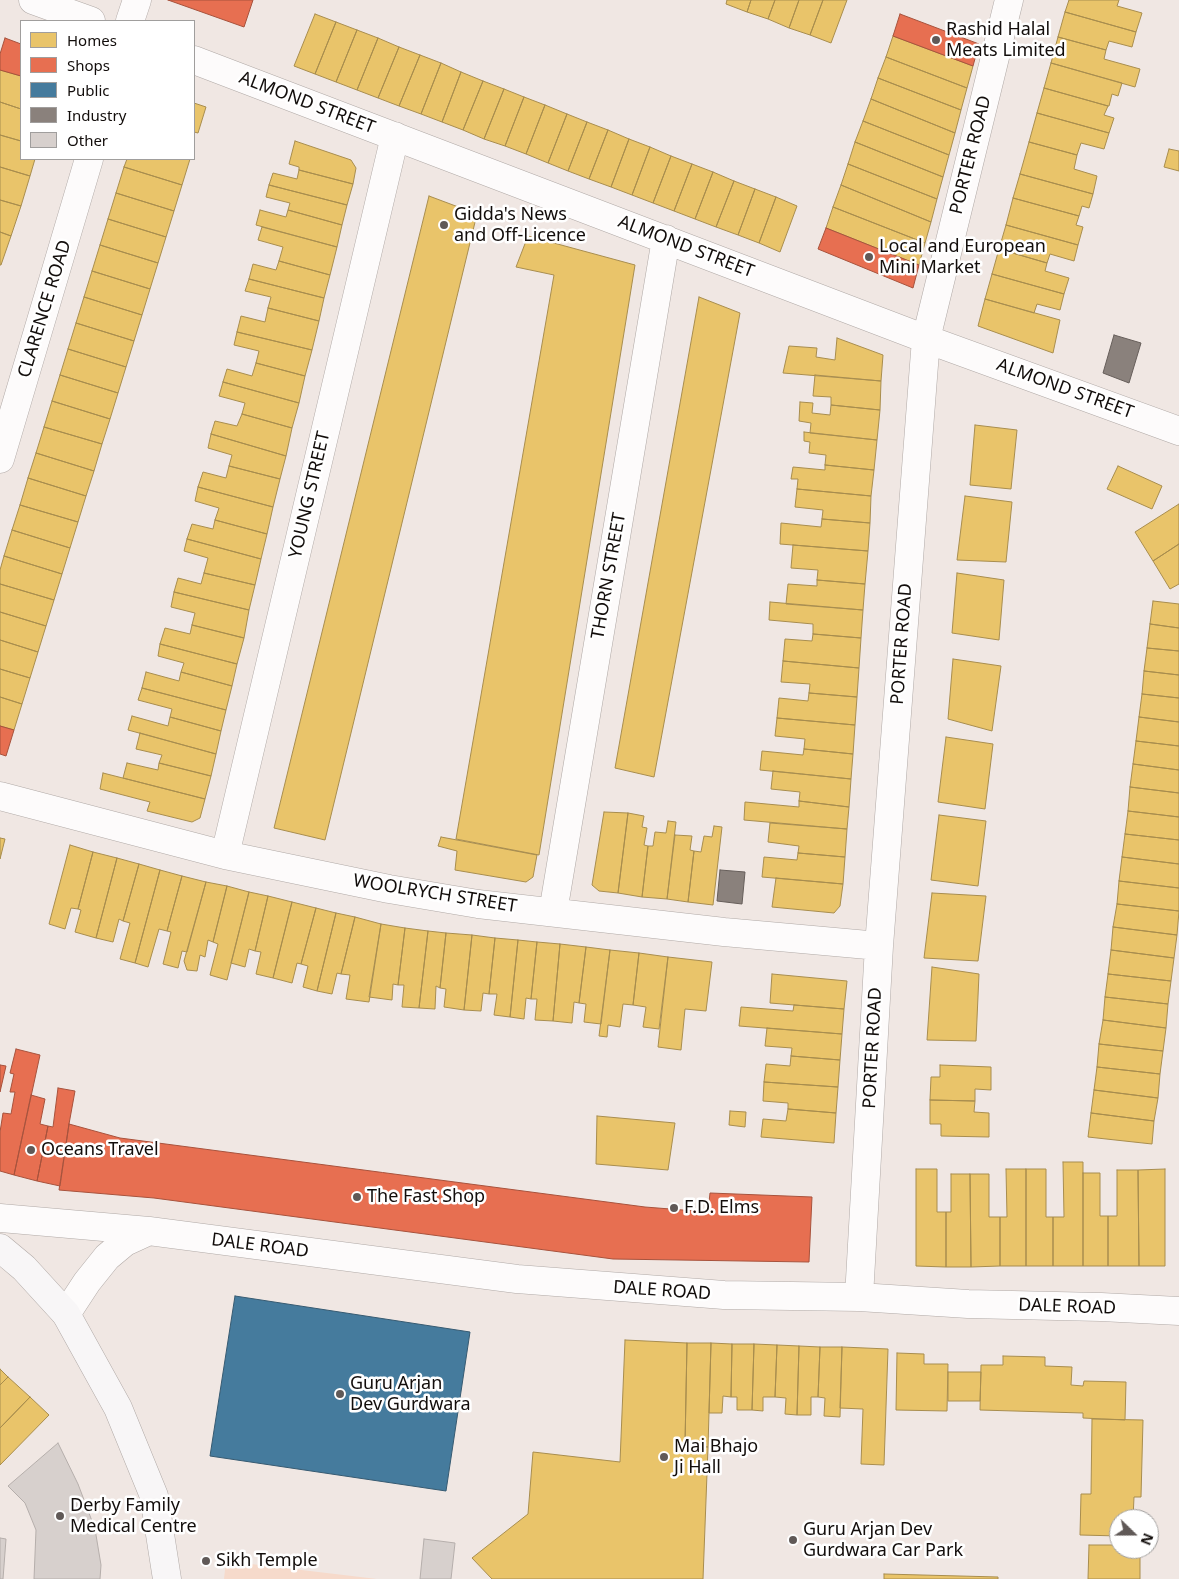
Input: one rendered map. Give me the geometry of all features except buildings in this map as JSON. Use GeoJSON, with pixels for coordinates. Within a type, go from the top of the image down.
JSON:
{"type":"FeatureCollection","features":[{"type":"Feature","properties":{"kind":"street"},"geometry":{"type":"LineString","coordinates":[[33,0],[88,20]]}},
{"type":"Feature","properties":{"kind":"street"},"geometry":{"type":"LineString","coordinates":[[130,20],[137,0]]}},
{"type":"Feature","properties":{"kind":"street","name":"PORTER ROAD"},"geometry":{"type":"LineString","coordinates":[[859,1297],[879,946],[926,339],[1009,0]]}},
{"type":"Feature","properties":{"kind":"street","name":"ALMOND STREET"},"geometry":{"type":"LineString","coordinates":[[195,60],[926,339],[1179,431]]}},
{"type":"Feature","properties":{"kind":"street","name":"YOUNG STREET"},"geometry":{"type":"LineString","coordinates":[[225,854],[395,136]]}},
{"type":"Feature","properties":{"kind":"street","name":"CLARENCE ROAD"},"geometry":{"type":"LineString","coordinates":[[0,459],[90,160]]}},
{"type":"Feature","properties":{"kind":"street","name":"THORN STREET"},"geometry":{"type":"LineString","coordinates":[[553,912],[666,239]]}},
{"type":"Feature","properties":{"kind":"street","name":"WOOLRYCH STREET"},"geometry":{"type":"LineString","coordinates":[[0,796],[225,854],[389,889],[478,904],[724,932],[879,946]]}},
{"type":"Feature","properties":{"kind":"street","name":"DALE ROAD"},"geometry":{"type":"LineString","coordinates":[[0,1218],[149,1231],[517,1280],[724,1295],[859,1297],[968,1304],[1179,1311]]}},
{"type":"Feature","properties":{"kind":"street"},"geometry":{"type":"LineString","coordinates":[[66,1314],[90,1277],[107,1257],[125,1242],[149,1231]]}},
{"type":"Feature","properties":{"kind":"street"},"geometry":{"type":"LineString","coordinates":[[0,1248],[24,1268],[66,1314],[118,1408],[154,1496],[167,1579]]}},
{"type":"Feature","properties":{"kind":"shaded area"},"geometry":{"type":"Polygon","coordinates":[[[226,1561],[377,1579],[224,1579],[226,1561]]]}},
{"type":"Feature","properties":{"kind":"place","name":"Rashid Halal Meats Limited"},"geometry":{"type":"Point","coordinates":[936,40]}},
{"type":"Feature","properties":{"kind":"place","name":"Gidda's News and Off-Licence"},"geometry":{"type":"Point","coordinates":[444,225]}},
{"type":"Feature","properties":{"kind":"place","name":"Local and European Mini Market"},"geometry":{"type":"Point","coordinates":[869,257]}},
{"type":"Feature","properties":{"kind":"place","name":"Oceans Travel"},"geometry":{"type":"Point","coordinates":[31,1150]}},
{"type":"Feature","properties":{"kind":"place","name":"The Fast Shop"},"geometry":{"type":"Point","coordinates":[357,1197]}},
{"type":"Feature","properties":{"kind":"place","name":"F.D. Elms"},"geometry":{"type":"Point","coordinates":[674,1208]}},
{"type":"Feature","properties":{"kind":"place","name":"Guru Arjan Dev Gurdwara"},"geometry":{"type":"Point","coordinates":[340,1394]}},
{"type":"Feature","properties":{"kind":"place","name":"Mai Bhajo Ji Hall"},"geometry":{"type":"Point","coordinates":[664,1457]}},
{"type":"Feature","properties":{"kind":"place","name":"Derby Family Medical Centre"},"geometry":{"type":"Point","coordinates":[60,1516]}},
{"type":"Feature","properties":{"kind":"place","name":"Guru Arjan Dev Gurdwara Car Park"},"geometry":{"type":"Point","coordinates":[793,1540]}},
{"type":"Feature","properties":{"kind":"place","name":"Sikh Temple"},"geometry":{"type":"Point","coordinates":[206,1561]}}]}
